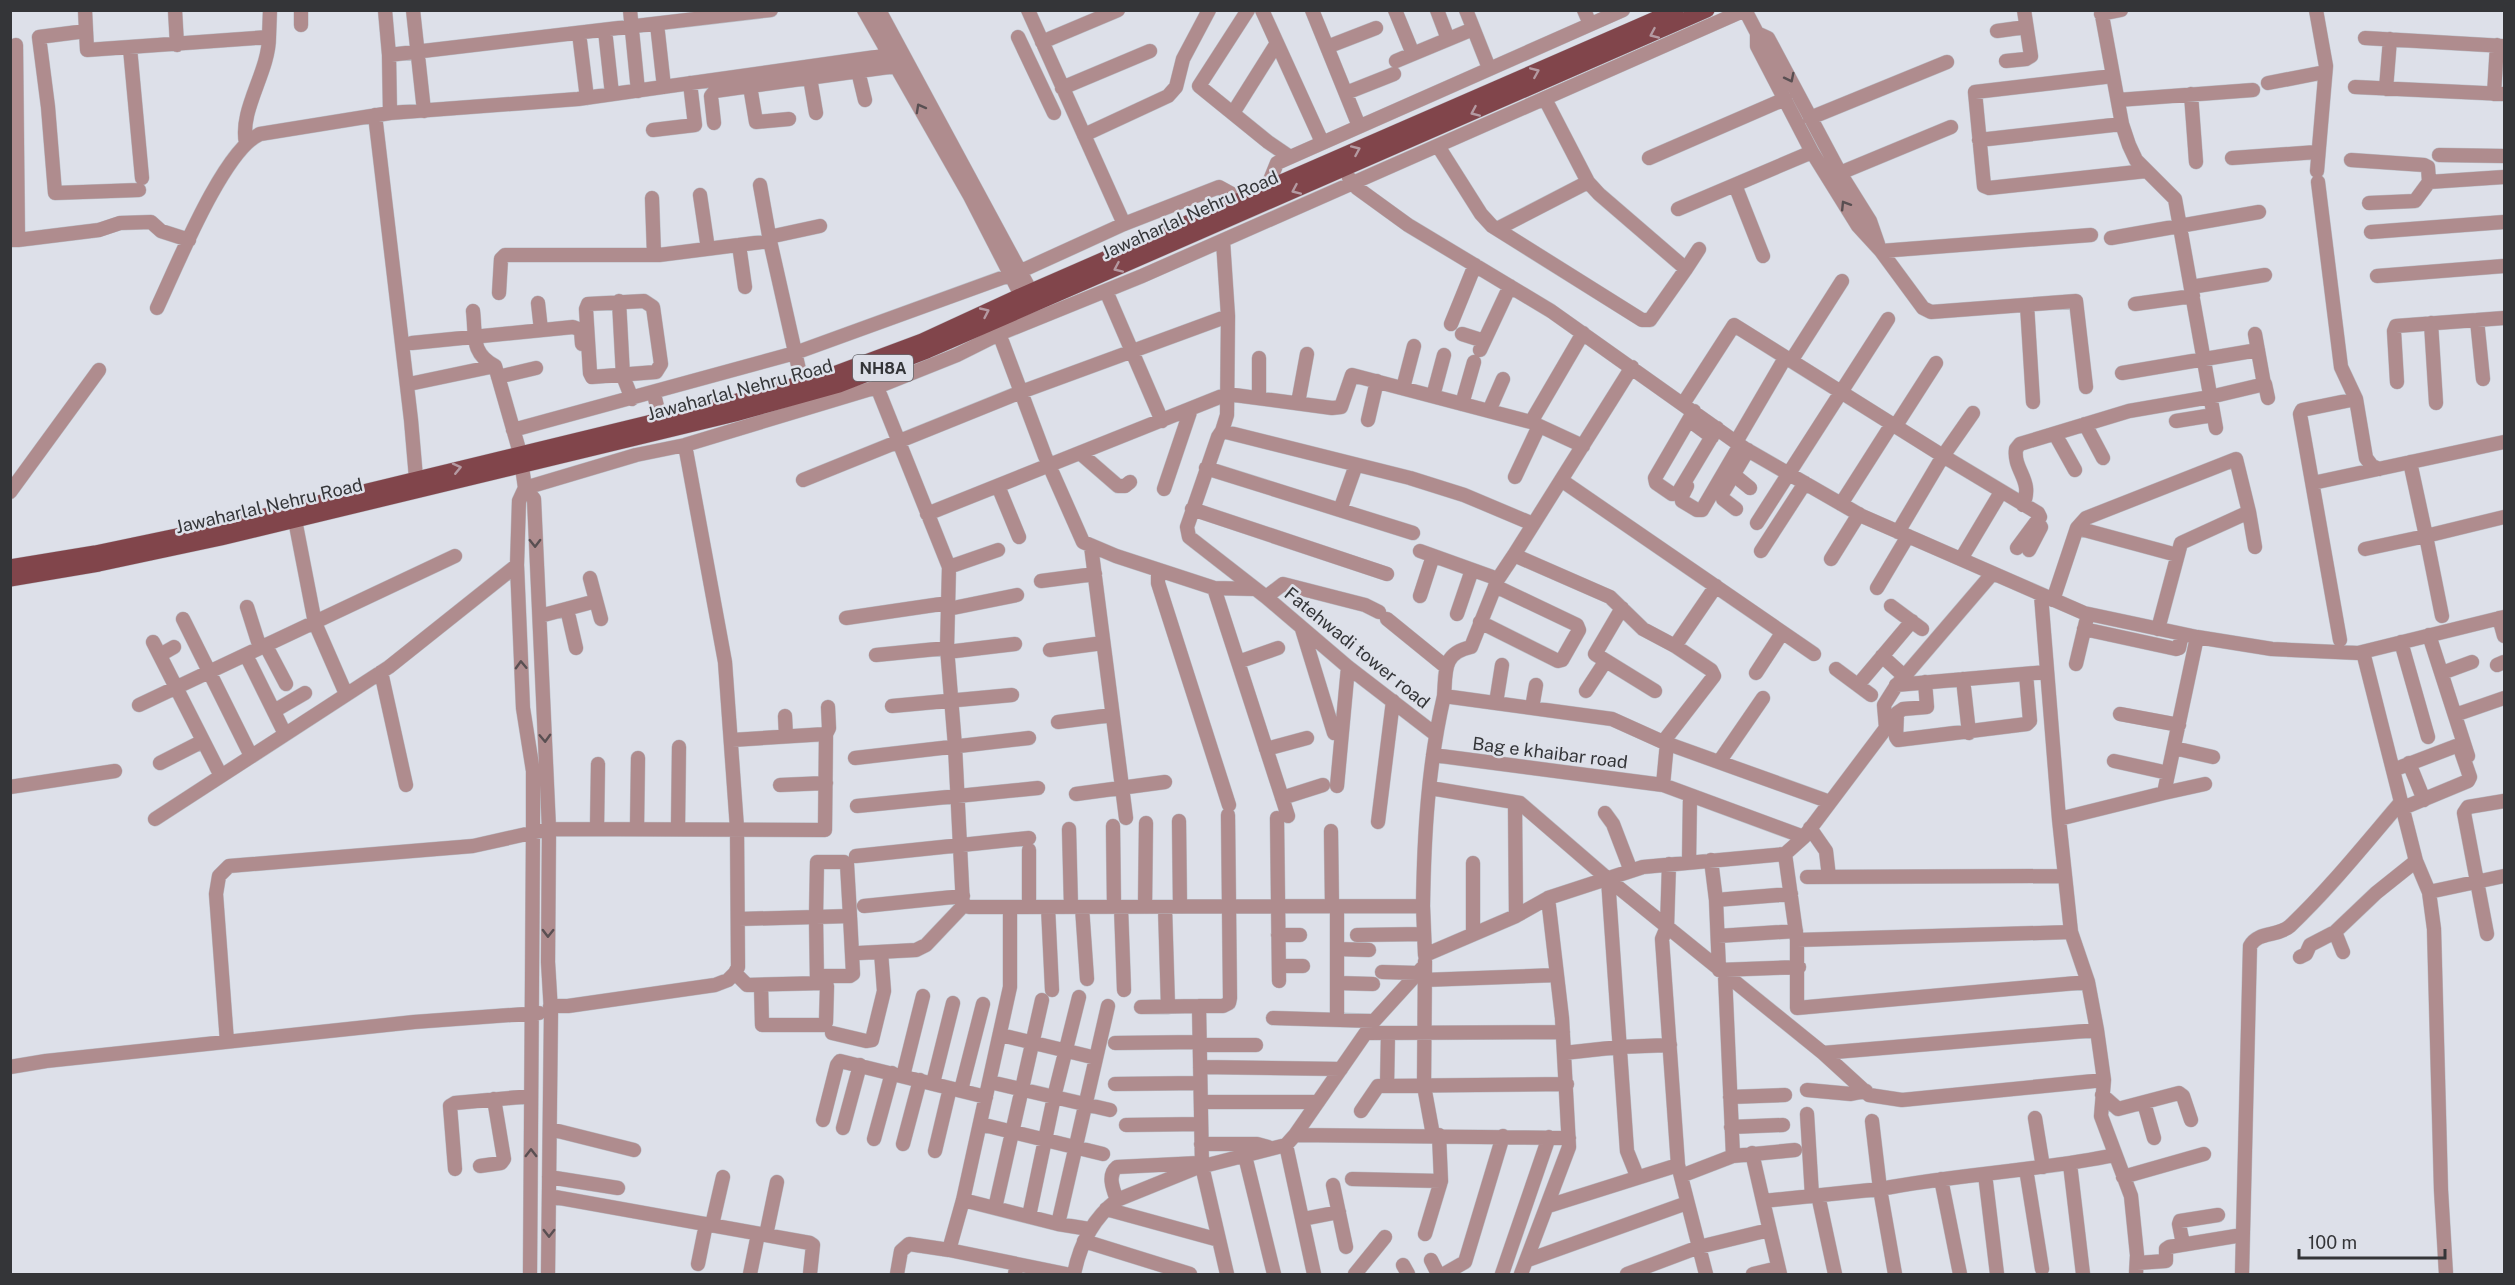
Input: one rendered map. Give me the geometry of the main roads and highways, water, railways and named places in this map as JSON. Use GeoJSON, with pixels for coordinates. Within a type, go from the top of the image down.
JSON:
{"type":"FeatureCollection","features":[{"type":"Feature","properties":{"kind":"main road","name":"Jawaharlal Nehru Road"},"geometry":{"type":"LineString","coordinates":[[10,567],[95,553],[219,526],[416,478],[522,460],[735,414],[839,385],[927,351],[997,328],[1032,306],[1241,200],[1676,10]]}},
{"type":"Feature","properties":{"kind":"main road","name":"Jawaharlal Nehru Road"},"geometry":{"type":"LineString","coordinates":[[10,579],[99,564],[295,520],[522,460],[660,419],[831,375],[922,341],[1032,306],[1707,10]]}}]}
